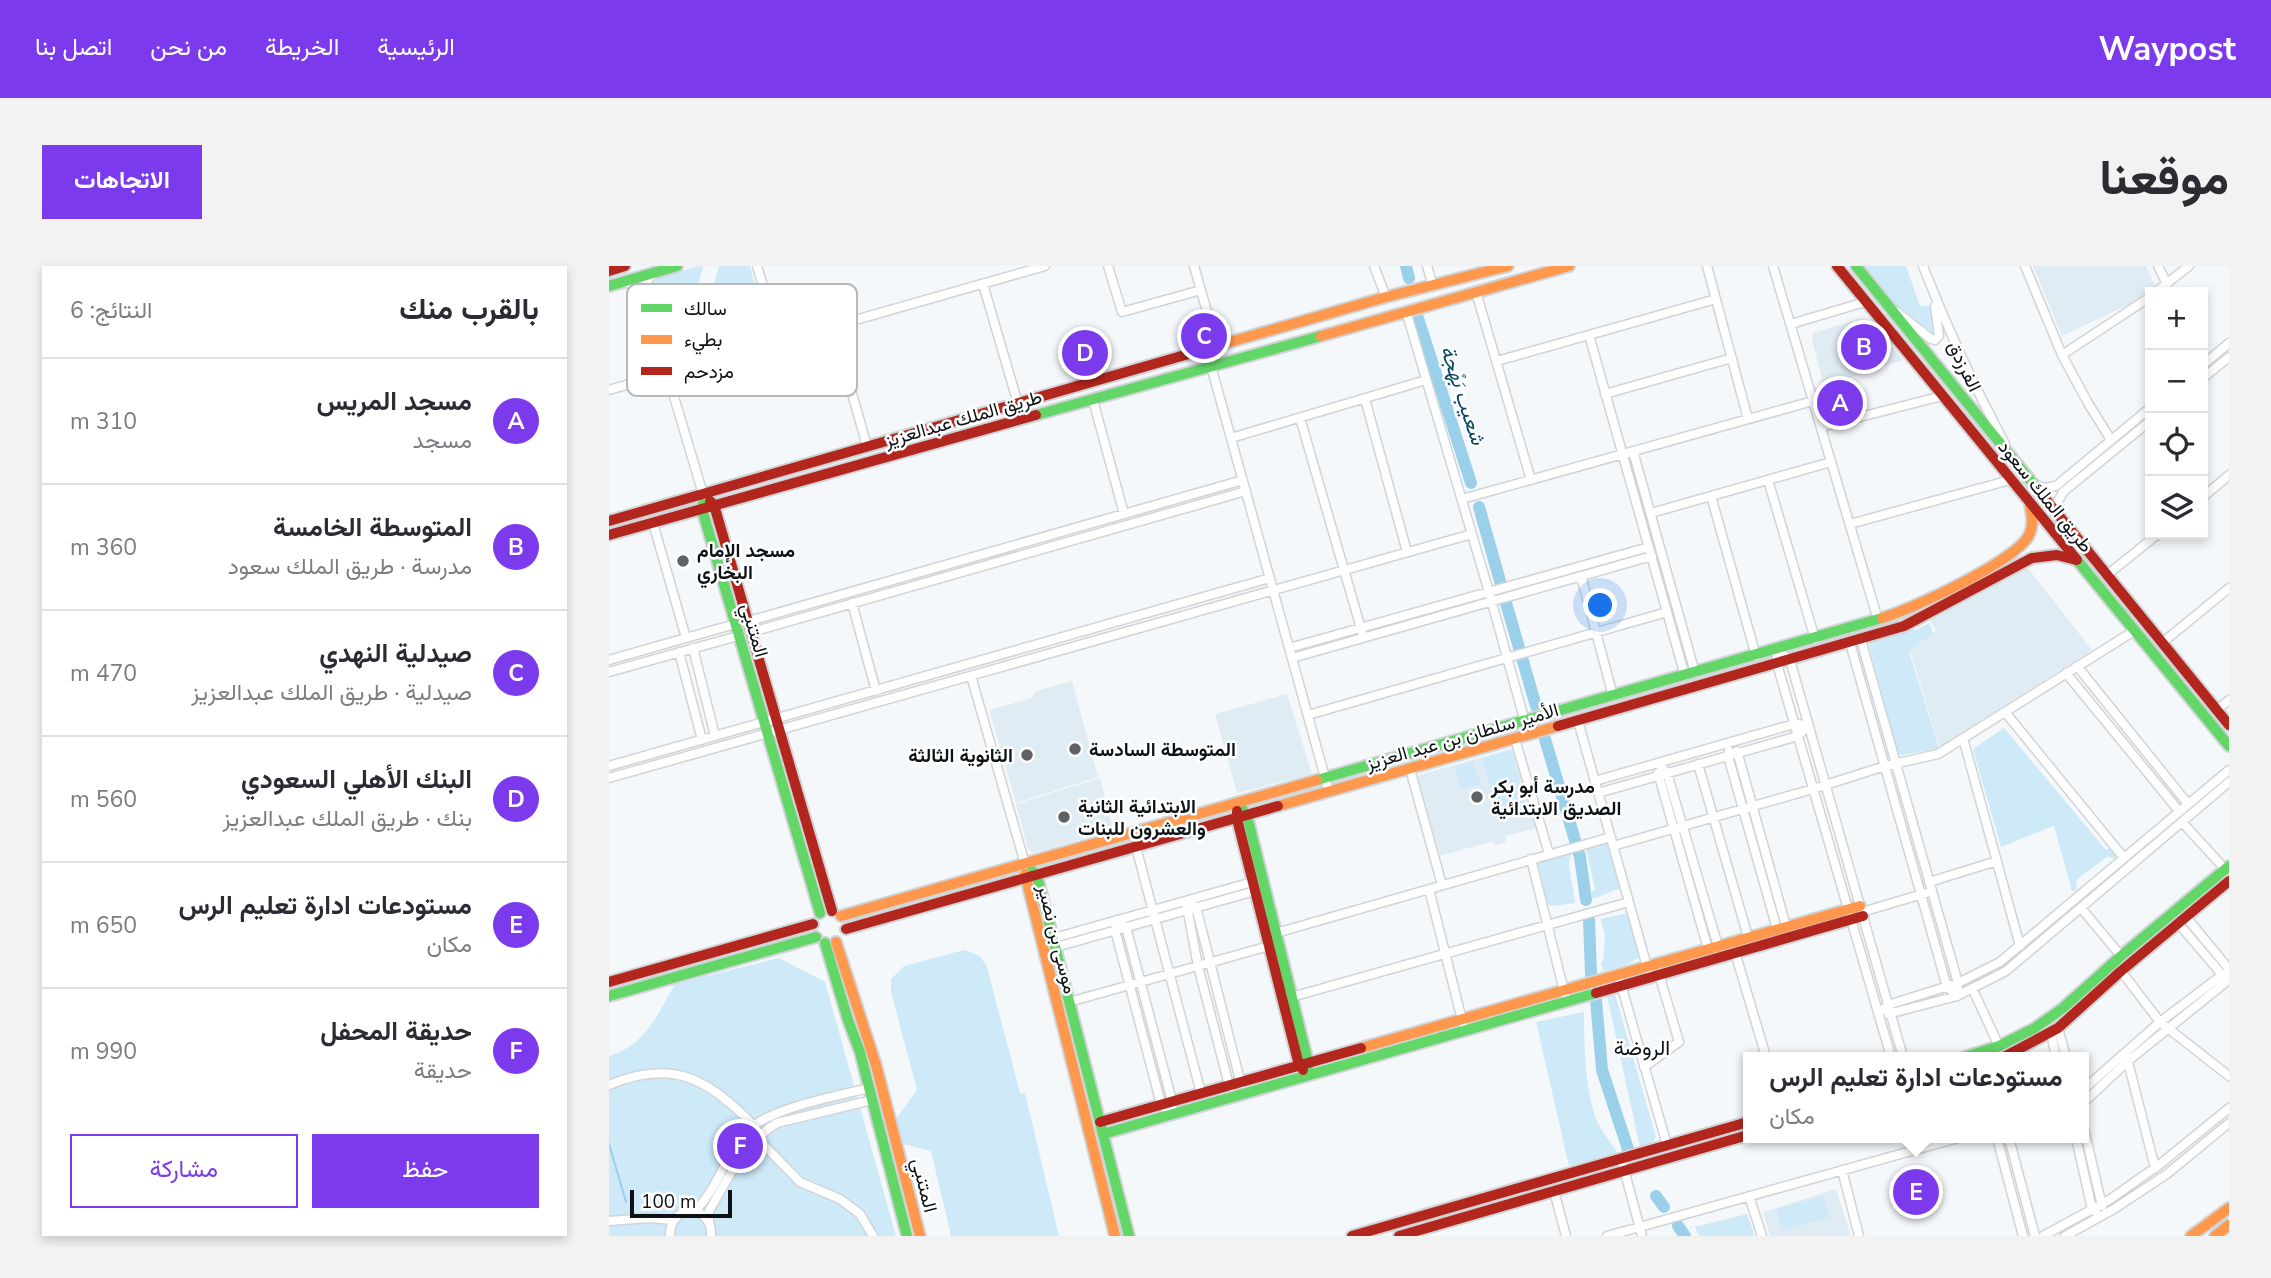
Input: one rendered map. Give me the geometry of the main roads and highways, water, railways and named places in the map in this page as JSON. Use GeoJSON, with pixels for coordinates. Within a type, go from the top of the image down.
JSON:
{"type":"FeatureCollection","features":[{"type":"Feature","properties":{"kind":"main road"},"geometry":{"type":"LineString","coordinates":[[609,271],[625,266]]}},
{"type":"Feature","properties":{"kind":"main road"},"geometry":{"type":"LineString","coordinates":[[609,286],[677,266]]}},
{"type":"Feature","properties":{"kind":"main road","name":"طريق الملك عبدالعزيز"},"geometry":{"type":"LineString","coordinates":[[609,521],[1217,348],[1386,297],[1509,266]]}},
{"type":"Feature","properties":{"kind":"main road","name":"طريق الملك عبدالعزيز"},"geometry":{"type":"LineString","coordinates":[[609,535],[1569,266]]}},
{"type":"Feature","properties":{"kind":"main road","name":"طريق الملك سعود"},"geometry":{"type":"LineString","coordinates":[[1836,266],[2229,747]]}},
{"type":"Feature","properties":{"kind":"main road","name":"طريق الملك سعود"},"geometry":{"type":"LineString","coordinates":[[1856,266],[2224,716]]}},
{"type":"Feature","properties":{"kind":"main road"},"geometry":{"type":"LineString","coordinates":[[1921,370],[1931,360]]}},
{"type":"Feature","properties":{"kind":"main road"},"geometry":{"type":"LineString","coordinates":[[703,494],[715,505]]}},
{"type":"Feature","properties":{"kind":"main road","name":"المتنبي"},"geometry":{"type":"LineString","coordinates":[[703,494],[702,509],[820,913]]}},
{"type":"Feature","properties":{"kind":"main road","name":"المتنبي"},"geometry":{"type":"LineString","coordinates":[[715,505],[778,724],[837,913]]}},
{"type":"Feature","properties":{"kind":"main road","name":"الأمير سلطان بن عبد العزيز"},"geometry":{"type":"LineString","coordinates":[[837,913],[1025,864],[1897,614],[2014,553],[2026,540],[2031,529],[2030,505]]}},
{"type":"Feature","properties":{"kind":"main road","name":"الأمير سلطان بن عبد العزيز"},"geometry":{"type":"LineString","coordinates":[[846,929],[1861,640],[1904,626],[2025,560],[2052,553],[2075,560]]}},
{"type":"Feature","properties":{"kind":"main road"},"geometry":{"type":"LineString","coordinates":[[1238,802],[1269,946],[1287,999]]}},
{"type":"Feature","properties":{"kind":"main road","name":"موسى بن نصير"},"geometry":{"type":"LineString","coordinates":[[1025,864],[1037,876],[1129,1236]]}},
{"type":"Feature","properties":{"kind":"main road","name":"موسى بن نصير"},"geometry":{"type":"LineString","coordinates":[[1025,864],[1025,879],[1115,1236]]}},
{"type":"Feature","properties":{"kind":"main road"},"geometry":{"type":"LineString","coordinates":[[2002,1052],[2063,1008],[2227,867]]}},
{"type":"Feature","properties":{"kind":"main road"},"geometry":{"type":"LineString","coordinates":[[2002,1052],[2055,1030],[2229,881]]}},
{"type":"Feature","properties":{"kind":"main road"},"geometry":{"type":"LineString","coordinates":[[1257,884],[1276,933],[1287,999],[1308,1075]]}},
{"type":"Feature","properties":{"kind":"main road"},"geometry":{"type":"LineString","coordinates":[[1652,972],[1713,947],[1782,928],[1861,911]]}},
{"type":"Feature","properties":{"kind":"main road"},"geometry":{"type":"LineString","coordinates":[[609,982],[813,924],[820,913],[837,913],[846,929],[841,939],[609,996]]}},
{"type":"Feature","properties":{"kind":"main road"},"geometry":{"type":"LineString","coordinates":[[1103,1134],[1308,1075],[1565,995],[1735,952],[1849,914]]}},
{"type":"Feature","properties":{"kind":"main road"},"geometry":{"type":"LineString","coordinates":[[813,924],[826,941]]}},
{"type":"Feature","properties":{"kind":"main road","name":"المتنبي"},"geometry":{"type":"LineString","coordinates":[[826,941],[848,1020],[860,1052],[907,1236]]}},
{"type":"Feature","properties":{"kind":"main road","name":"المتنبي"},"geometry":{"type":"LineString","coordinates":[[826,941],[876,1065],[920,1236]]}},
{"type":"Feature","properties":{"kind":"main road"},"geometry":{"type":"LineString","coordinates":[[1100,1122],[1303,1064],[1463,1025]]}},
{"type":"Feature","properties":{"kind":"main road"},"geometry":{"type":"LineString","coordinates":[[1352,1236],[1743,1123]]}},
{"type":"Feature","properties":{"kind":"main road"},"geometry":{"type":"LineString","coordinates":[[1399,1236],[1743,1136]]}},
{"type":"Feature","properties":{"kind":"main road"},"geometry":{"type":"LineString","coordinates":[[2191,1236],[2229,1208]]}},
{"type":"Feature","properties":{"kind":"main road"},"geometry":{"type":"LineString","coordinates":[[2215,1236],[2229,1225]]}},
{"type":"Feature","properties":{"kind":"waterway","name":"شعيب بَهْجة"},"geometry":{"type":"LineString","coordinates":[[1406,266],[1409,278]]}},
{"type":"Feature","properties":{"kind":"waterway","name":"شعيب بَهْجة"},"geometry":{"type":"LineString","coordinates":[[1418,318],[1471,483]]}},
{"type":"Feature","properties":{"kind":"waterway","name":"شعيب بَهْجة"},"geometry":{"type":"LineString","coordinates":[[1479,507],[1500,581]]}},
{"type":"Feature","properties":{"kind":"waterway","name":"شعيب بَهْجة"},"geometry":{"type":"LineString","coordinates":[[1506,603],[1536,706]]}},
{"type":"Feature","properties":{"kind":"waterway","name":"شعيب بَهْجة"},"geometry":{"type":"LineString","coordinates":[[1545,739],[1580,857],[1586,900]]}},
{"type":"Feature","properties":{"kind":"waterway","name":"شعيب بَهْجة"},"geometry":{"type":"LineString","coordinates":[[1589,920],[1591,974]]}},
{"type":"Feature","properties":{"kind":"waterway","name":"شعيب بَهْجة"},"geometry":{"type":"LineString","coordinates":[[1596,1000],[1602,1070],[1628,1149]]}},
{"type":"Feature","properties":{"kind":"waterway"},"geometry":{"type":"LineString","coordinates":[[609,1144],[626,1202]]}},
{"type":"Feature","properties":{"kind":"waterway","name":"شعيب بَهْجة"},"geometry":{"type":"LineString","coordinates":[[1656,1196],[1664,1207]]}},
{"type":"Feature","properties":{"kind":"waterway","name":"شعيب بَهْجة"},"geometry":{"type":"LineString","coordinates":[[1678,1226],[1685,1236]]}},
{"type":"Feature","properties":{"kind":"place","name":"صيدلية النهدي"},"geometry":{"type":"Point","coordinates":[1204,336]}},
{"type":"Feature","properties":{"kind":"place","name":"المتوسطة الخامسة"},"geometry":{"type":"Point","coordinates":[1864,347]}},
{"type":"Feature","properties":{"kind":"place","name":"البنك الأهلي السعودي"},"geometry":{"type":"Point","coordinates":[1085,353]}},
{"type":"Feature","properties":{"kind":"place","name":"مسجد المريس"},"geometry":{"type":"Point","coordinates":[1840,403]}},
{"type":"Feature","properties":{"kind":"place","name":"مسجد الإمام البخاري"},"geometry":{"type":"Point","coordinates":[683,561]}},
{"type":"Feature","properties":{"kind":"place","name":"المتوسطة السادسة"},"geometry":{"type":"Point","coordinates":[1075,749]}},
{"type":"Feature","properties":{"kind":"place","name":"الثانوية الثالثة"},"geometry":{"type":"Point","coordinates":[1027,755]}},
{"type":"Feature","properties":{"kind":"place","name":"مدرسة أبو بكر الصديق الابتدائية"},"geometry":{"type":"Point","coordinates":[1477,797]}},
{"type":"Feature","properties":{"kind":"place","name":"الابتدائية الثانية والعشرون للبنات"},"geometry":{"type":"Point","coordinates":[1064,817]}},
{"type":"Feature","properties":{"kind":"place","name":"حديقة المحفل"},"geometry":{"type":"Point","coordinates":[740,1146]}},
{"type":"Feature","properties":{"kind":"place","name":"مستودعات ادارة تعليم الرس"},"geometry":{"type":"Point","coordinates":[1916,1192]}},
{"type":"Feature","properties":{"kind":"district","name":"الروضة"},"geometry":{"type":"Point","coordinates":[1642,1048]}}]}
